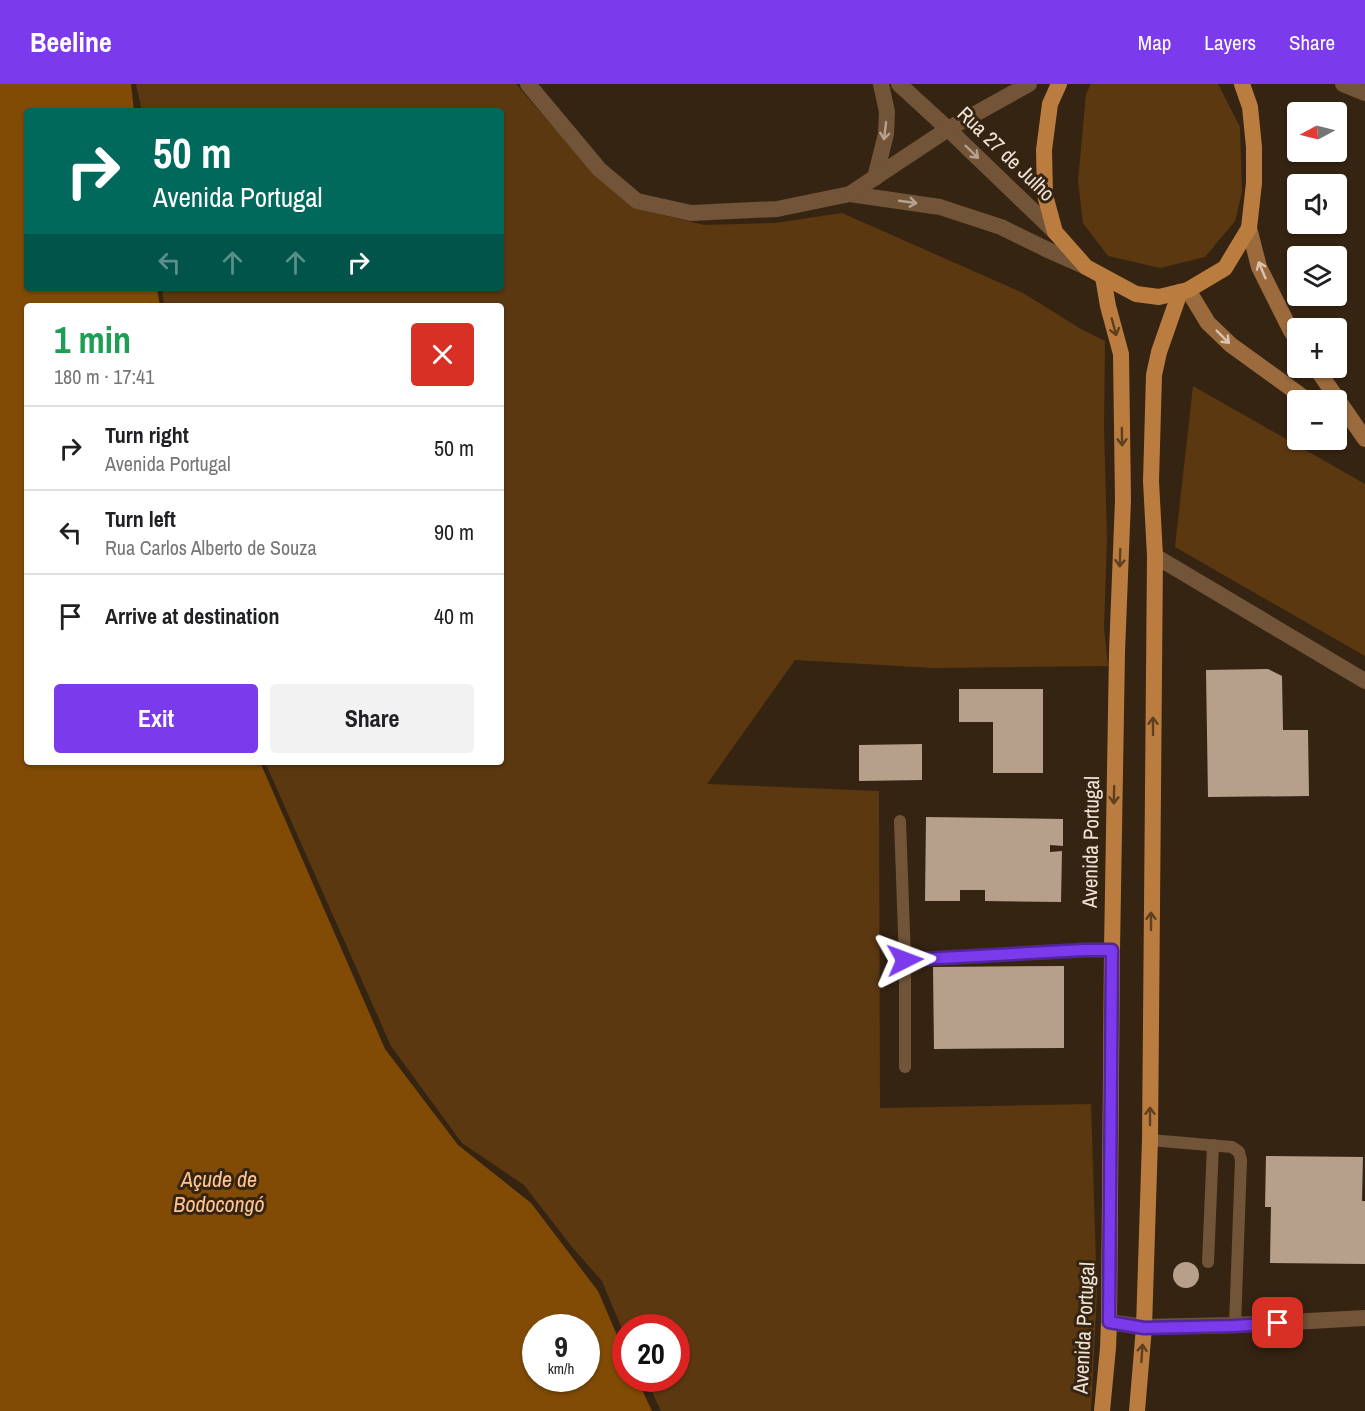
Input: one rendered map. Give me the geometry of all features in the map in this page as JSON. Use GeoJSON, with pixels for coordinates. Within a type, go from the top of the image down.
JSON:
{"type":"FeatureCollection","features":[{"type":"Feature","properties":{"kind":"main road"},"geometry":{"type":"LineString","coordinates":[[1059,84],[1050,104],[1044,150],[1045,195],[1055,232],[1086,267],[1136,294],[1159,297],[1184,291],[1225,268],[1249,228]]}},
{"type":"Feature","properties":{"kind":"main road"},"geometry":{"type":"LineString","coordinates":[[1242,84],[1250,107],[1254,147],[1254,183],[1249,228],[1259,267],[1287,323]]}},
{"type":"Feature","properties":{"kind":"main road","name":"Avenida Portugal"},"geometry":{"type":"LineString","coordinates":[[1102,1411],[1109,1322],[1117,652],[1123,500],[1120,354],[1103,277]]}},
{"type":"Feature","properties":{"kind":"main road"},"geometry":{"type":"LineString","coordinates":[[1137,1411],[1144,1328],[1150,1140],[1155,556],[1151,481],[1154,375],[1159,352],[1184,291]]}},
{"type":"Feature","properties":{"kind":"main road"},"geometry":{"type":"LineString","coordinates":[[1184,291],[1208,323],[1232,345],[1293,390]]}},
{"type":"Feature","properties":{"kind":"main road"},"geometry":{"type":"LineString","coordinates":[[1323,378],[1365,440]]}},
{"type":"Feature","properties":{"kind":"main road"},"geometry":{"type":"LineString","coordinates":[[1347,428],[1365,440]]}},
{"type":"Feature","properties":{"kind":"street"},"geometry":{"type":"LineString","coordinates":[[528,84],[599,169],[637,201],[691,213],[777,209],[850,194],[940,207],[1001,227],[1086,267]]}},
{"type":"Feature","properties":{"kind":"street"},"geometry":{"type":"LineString","coordinates":[[875,178],[886,134],[887,112],[881,84]]}},
{"type":"Feature","properties":{"kind":"street","name":"Rua 27 de Julho"},"geometry":{"type":"LineString","coordinates":[[898,84],[1055,232]]}},
{"type":"Feature","properties":{"kind":"street"},"geometry":{"type":"LineString","coordinates":[[850,194],[948,129],[1029,84]]}},
{"type":"Feature","properties":{"kind":"street"},"geometry":{"type":"LineString","coordinates":[[1343,84],[1365,93]]}},
{"type":"Feature","properties":{"kind":"street"},"geometry":{"type":"LineString","coordinates":[[1155,556],[1365,681]]}},
{"type":"Feature","properties":{"kind":"street"},"geometry":{"type":"LineString","coordinates":[[1109,1322],[1144,1328],[1234,1326],[1365,1318]]}},
{"type":"Feature","properties":{"kind":"lane"},"geometry":{"type":"LineString","coordinates":[[900,821],[905,960],[905,1067]]}},
{"type":"Feature","properties":{"kind":"lane"},"geometry":{"type":"LineString","coordinates":[[905,960],[1112,950]]}},
{"type":"Feature","properties":{"kind":"lane"},"geometry":{"type":"LineString","coordinates":[[1150,1140],[1232,1147],[1239,1152],[1241,1160],[1234,1326]]}},
{"type":"Feature","properties":{"kind":"lane"},"geometry":{"type":"LineString","coordinates":[[1208,1262],[1213,1145]]}},
{"type":"Feature","properties":{"kind":"shaded area"},"geometry":{"type":"Polygon","coordinates":[[[136,84],[516,84],[577,154],[634,208],[704,225],[775,223],[842,213],[1023,293],[1105,341],[1104,425],[1107,539],[1104,628],[1108,666],[933,668],[795,660],[707,784],[879,791],[880,1108],[1091,1104],[1097,1293],[1091,1411],[661,1411],[652,1392],[690,1392],[690,1314],[616,1314],[602,1281],[572,1247],[524,1185],[462,1143],[391,1046],[266,765],[504,765],[504,303],[164,303],[162,291],[504,291],[504,108],[141,108],[136,84]]]}},
{"type":"Feature","properties":{"kind":"shaded area"},"geometry":{"type":"Polygon","coordinates":[[[1091,84],[1218,84],[1240,127],[1242,192],[1235,221],[1205,257],[1160,268],[1108,256],[1083,223],[1078,181],[1086,94],[1091,84]]]}},
{"type":"Feature","properties":{"kind":"shaded area"},"geometry":{"type":"Polygon","coordinates":[[[1193,386],[1287,440],[1287,450],[1305,450],[1365,484],[1365,656],[1175,547],[1193,386]]]}},
{"type":"Feature","properties":{"kind":"water","name":"Açude de Bodocongó"},"geometry":{"type":"Polygon","coordinates":[[[0,84],[131,84],[134,108],[24,108],[24,291],[158,291],[160,303],[24,303],[24,765],[261,765],[385,1049],[458,1145],[531,1203],[598,1291],[612,1324],[612,1392],[643,1392],[652,1411],[0,1411],[0,84]]]}},
{"type":"Feature","properties":{"kind":"building"},"geometry":{"type":"Polygon","coordinates":[[[1268,669],[1282,676],[1283,730],[1308,730],[1309,796],[1208,797],[1206,670],[1268,669]]]}},
{"type":"Feature","properties":{"kind":"building"},"geometry":{"type":"Polygon","coordinates":[[[959,689],[1043,689],[1043,773],[993,773],[993,722],[959,722],[959,689]]]}},
{"type":"Feature","properties":{"kind":"building"},"geometry":{"type":"Polygon","coordinates":[[[922,744],[922,780],[859,781],[859,745],[922,744]]]}},
{"type":"Feature","properties":{"kind":"building"},"geometry":{"type":"Polygon","coordinates":[[[926,817],[1063,819],[1063,846],[1050,845],[1050,852],[1062,851],[1061,902],[985,901],[985,890],[960,890],[960,901],[925,901],[926,817]]]}},
{"type":"Feature","properties":{"kind":"building"},"geometry":{"type":"Polygon","coordinates":[[[1064,966],[1064,1048],[934,1049],[933,967],[1064,966]]]}},
{"type":"Feature","properties":{"kind":"building"},"geometry":{"type":"Polygon","coordinates":[[[1266,1156],[1363,1157],[1362,1201],[1365,1201],[1365,1264],[1270,1263],[1271,1207],[1265,1207],[1266,1156]]]}},
{"type":"Feature","properties":{"kind":"building"},"geometry":{"type":"Polygon","coordinates":[[[1186,1262],[1195,1266],[1199,1275],[1195,1284],[1186,1288],[1177,1284],[1173,1275],[1177,1266],[1186,1262]]]}},
{"type":"Feature","properties":{"kind":"route"},"geometry":{"type":"LineString","coordinates":[[905,960],[1112,950],[1109,1322],[1144,1328],[1278,1323]]}}]}
